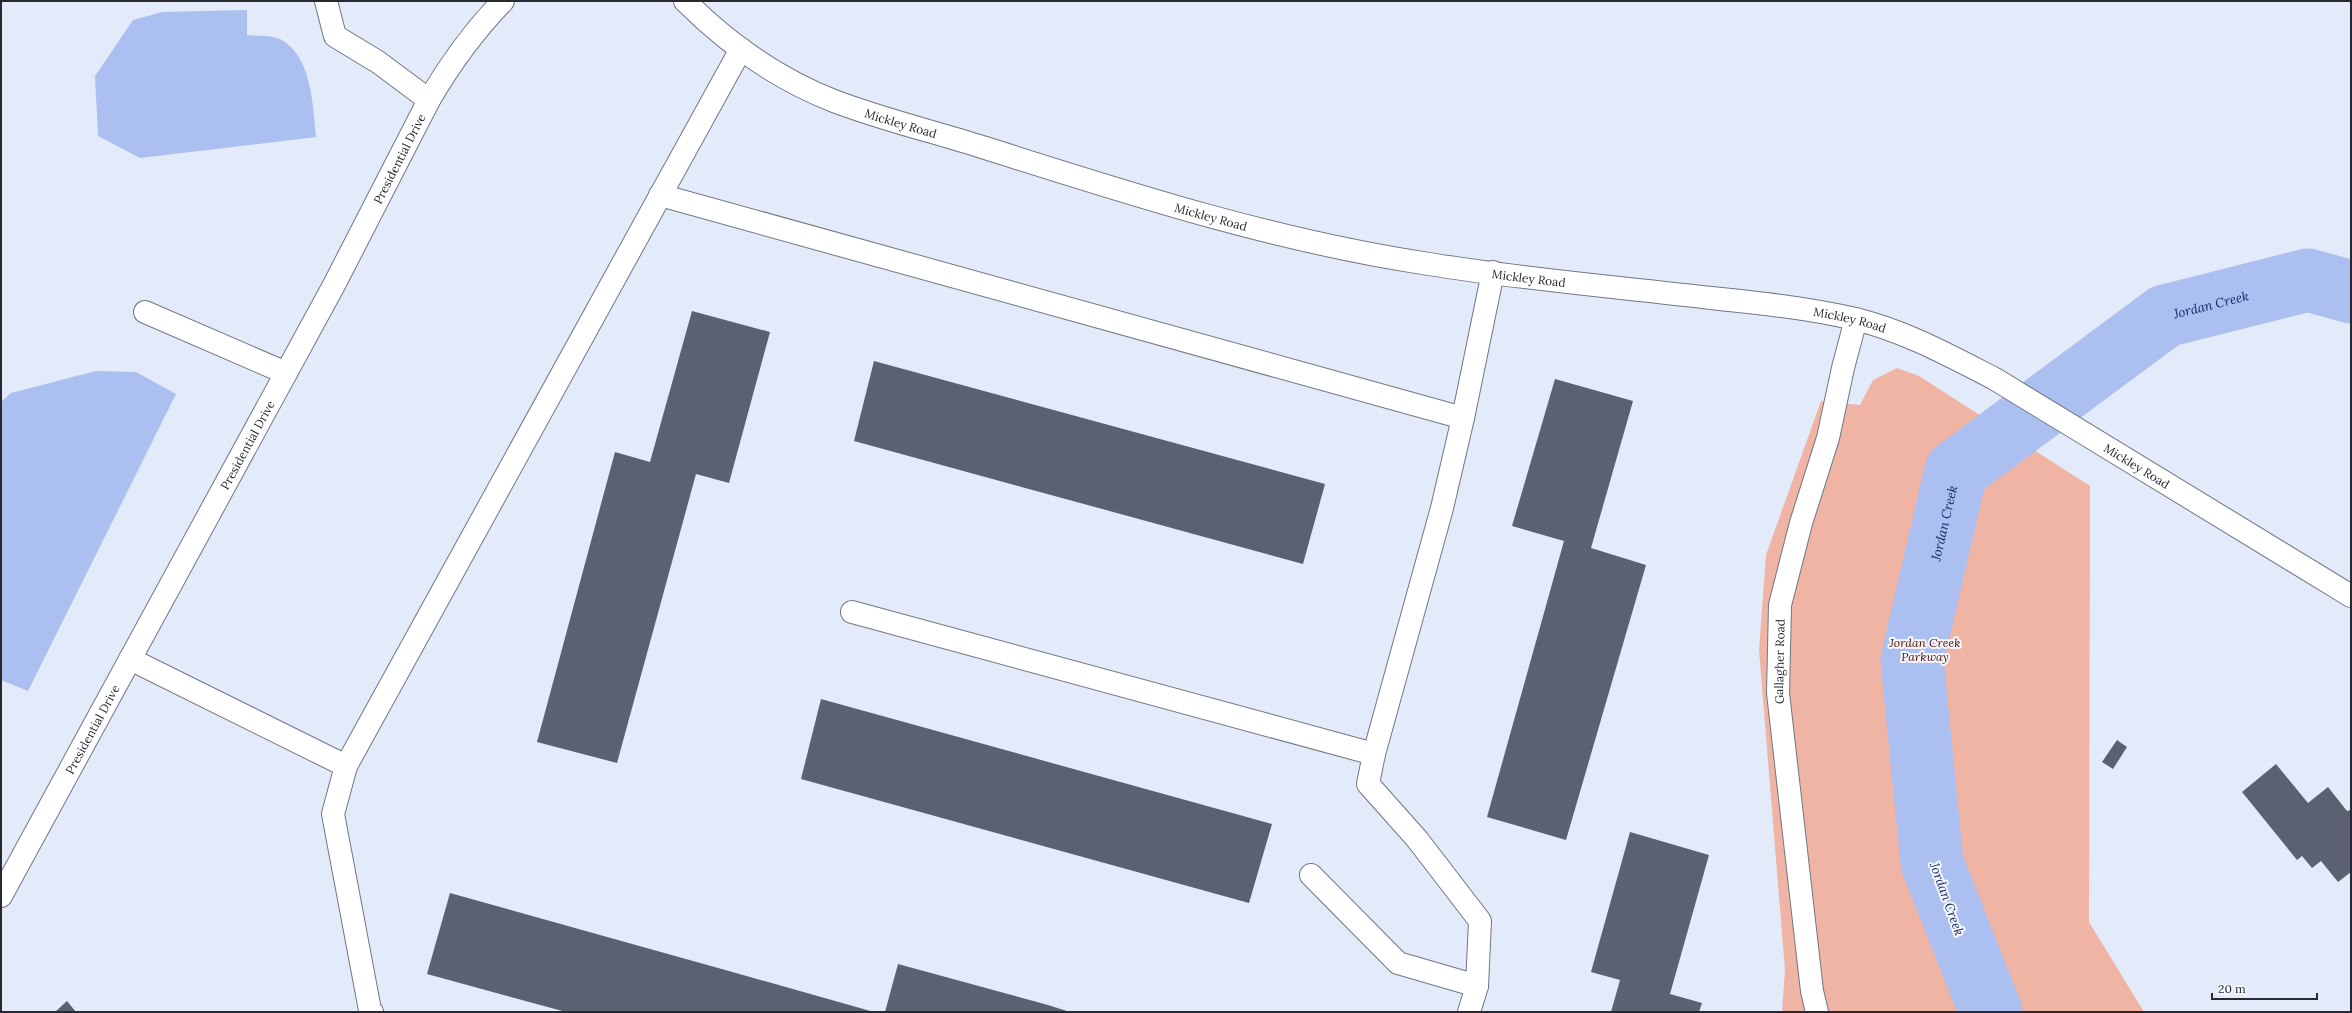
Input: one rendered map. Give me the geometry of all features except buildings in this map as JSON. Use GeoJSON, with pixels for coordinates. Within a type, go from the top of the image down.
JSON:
{"type":"FeatureCollection","features":[{"type":"Feature","properties":{"kind":"street"},"geometry":{"type":"LineString","coordinates":[[326,1],[335,36],[378,62],[429,100]]}},
{"type":"Feature","properties":{"kind":"street","name":"Presidential Drive"},"geometry":{"type":"LineString","coordinates":[[1,896],[334,285],[429,100],[444,74],[479,26],[503,1]]}},
{"type":"Feature","properties":{"kind":"street","name":"Mickley Road"},"geometry":{"type":"LineString","coordinates":[[685,1],[705,21],[741,50],[779,74],[833,100],[1146,199],[1286,237],[1428,264],[1787,306],[1856,319],[1886,328],[1935,348],[2025,397],[2351,596]]}},
{"type":"Feature","properties":{"kind":"street"},"geometry":{"type":"LineString","coordinates":[[372,1012],[370,1010],[332,814],[346,766],[741,50]]}},
{"type":"Feature","properties":{"kind":"street"},"geometry":{"type":"LineString","coordinates":[[660,195],[1463,418]]}},
{"type":"Feature","properties":{"kind":"street"},"geometry":{"type":"LineString","coordinates":[[1468,1012],[1477,986],[1480,920],[1417,839],[1368,784],[1374,754],[1442,508],[1463,418],[1493,272]]}},
{"type":"Feature","properties":{"kind":"street"},"geometry":{"type":"LineString","coordinates":[[145,312],[286,373]]}},
{"type":"Feature","properties":{"kind":"street","name":"Gallagher Road"},"geometry":{"type":"LineString","coordinates":[[1817,1012],[1812,991],[1778,693],[1780,604],[1801,523],[1828,438],[1843,368],[1856,319]]}},
{"type":"Feature","properties":{"kind":"street"},"geometry":{"type":"LineString","coordinates":[[852,612],[1374,754]]}},
{"type":"Feature","properties":{"kind":"street"},"geometry":{"type":"LineString","coordinates":[[130,659],[346,766]]}},
{"type":"Feature","properties":{"kind":"street"},"geometry":{"type":"LineString","coordinates":[[1311,875],[1398,963],[1477,986]]}},
{"type":"Feature","properties":{"kind":"green space","name":"Jordan Creek Parkway"},"geometry":{"type":"Polygon","coordinates":[[[1897,368],[1919,376],[2090,486],[2089,922],[2144,1012],[1782,1012],[1785,970],[1759,650],[1766,555],[1821,401],[1860,405],[1873,380],[1897,368]]]}},
{"type":"Feature","properties":{"kind":"water"},"geometry":{"type":"Polygon","coordinates":[[[247,10],[247,35],[268,36],[280,39],[291,47],[299,57],[305,69],[312,97],[316,137],[140,158],[98,136],[95,76],[133,20],[162,12],[247,10]]]}},
{"type":"Feature","properties":{"kind":"water"},"geometry":{"type":"Polygon","coordinates":[[[96,371],[136,372],[176,394],[28,691],[1,680],[1,402],[11,393],[96,371]]]}},
{"type":"Feature","properties":{"kind":"waterway","name":"Jordan Creek"},"geometry":{"type":"LineString","coordinates":[[1991,1012],[1932,863],[1912,660],[1956,471],[2165,316],[2308,280],[2351,292]]}}]}
